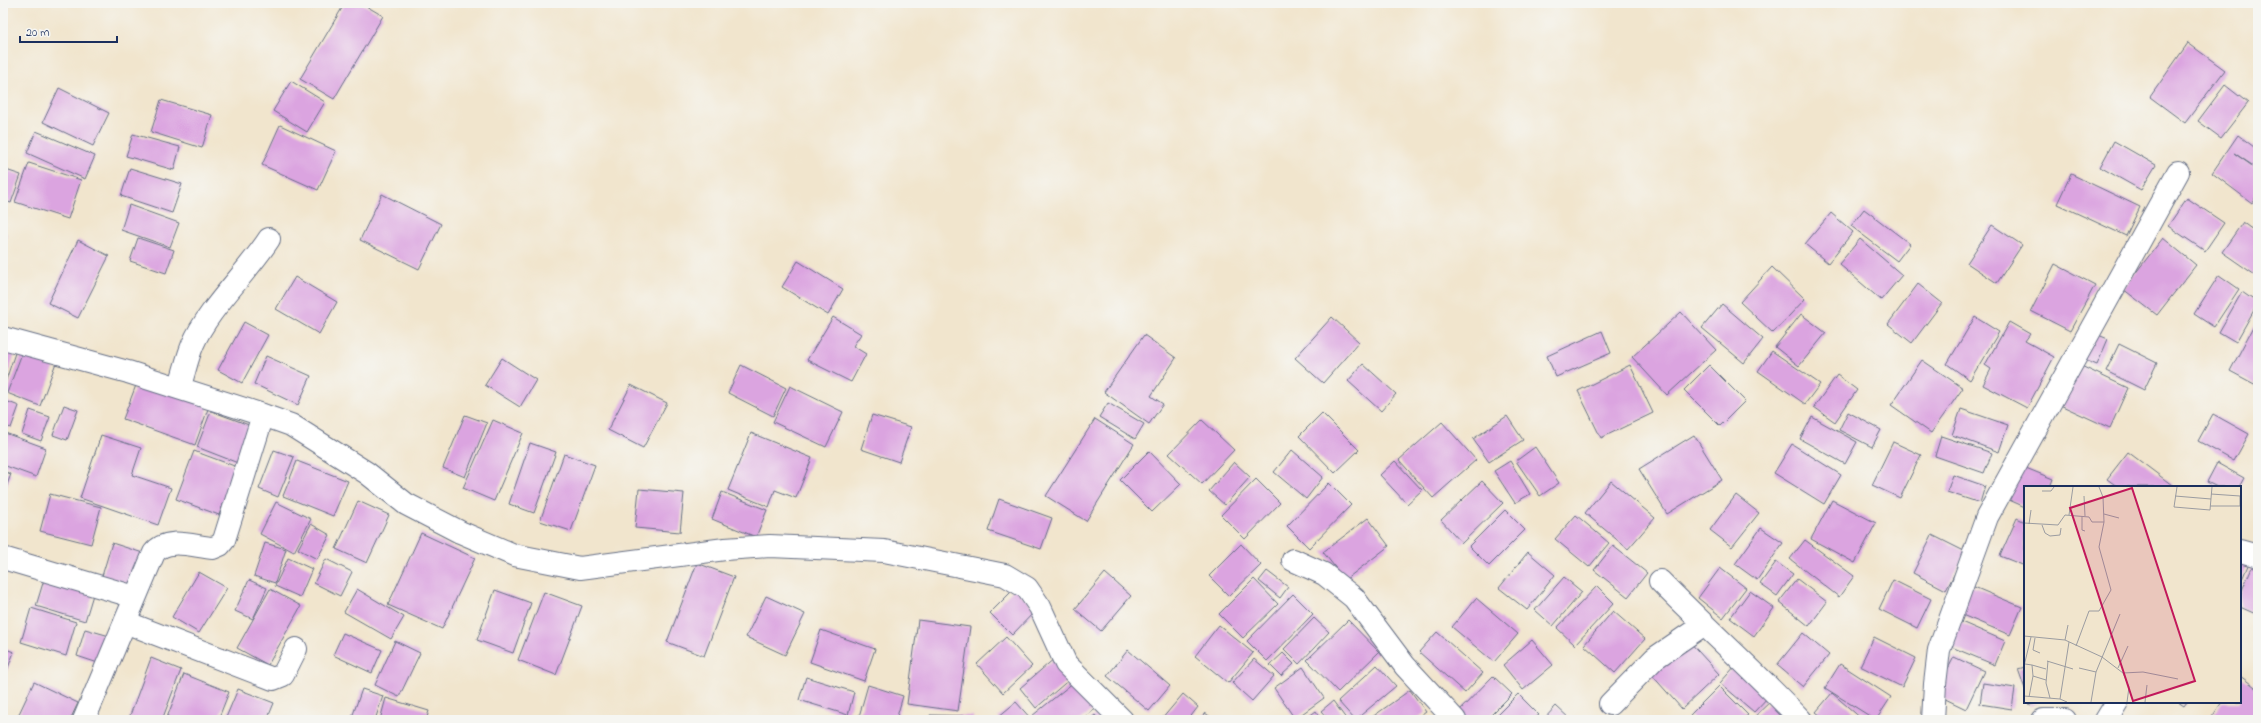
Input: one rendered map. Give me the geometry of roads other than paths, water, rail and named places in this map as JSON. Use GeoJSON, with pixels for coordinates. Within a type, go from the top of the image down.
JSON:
{"type":"FeatureCollection","features":[{"type":"Feature","properties":{"kind":"street"},"geometry":{"type":"LineString","coordinates":[[1933,720],[1939,650],[1987,517],[2178,172]]}},
{"type":"Feature","properties":{"kind":"street"},"geometry":{"type":"LineString","coordinates":[[179,388],[193,344],[209,317],[253,264],[268,239]]}},
{"type":"Feature","properties":{"kind":"street"},"geometry":{"type":"LineString","coordinates":[[3,338],[179,388],[263,415],[291,426],[309,435],[367,472],[406,504],[460,532],[514,555],[580,568],[725,549],[770,546],[884,551],[1005,575],[1027,588],[1040,607],[1066,664],[1122,720]]}},
{"type":"Feature","properties":{"kind":"street"},"geometry":{"type":"LineString","coordinates":[[84,720],[154,553],[159,547],[170,543],[213,548],[220,545],[224,540],[263,415]]}},
{"type":"Feature","properties":{"kind":"street"},"geometry":{"type":"LineString","coordinates":[[2241,551],[2258,556]]}},
{"type":"Feature","properties":{"kind":"street"},"geometry":{"type":"LineString","coordinates":[[3,558],[135,597]]}},
{"type":"Feature","properties":{"kind":"street"},"geometry":{"type":"LineString","coordinates":[[1293,560],[1324,574],[1354,598],[1405,666],[1455,720]]}},
{"type":"Feature","properties":{"kind":"street"},"geometry":{"type":"LineString","coordinates":[[1660,581],[1703,625],[1761,677],[1801,720]]}},
{"type":"Feature","properties":{"kind":"street"},"geometry":{"type":"LineString","coordinates":[[125,622],[273,679],[283,675],[296,649]]}},
{"type":"Feature","properties":{"kind":"street"},"geometry":{"type":"LineString","coordinates":[[1610,704],[1655,658],[1703,625]]}},
{"type":"Feature","properties":{"kind":"street"},"geometry":{"type":"LineString","coordinates":[[2106,720],[2116,703]]}},
{"type":"Feature","properties":{"kind":"street"},"geometry":{"type":"LineString","coordinates":[[2043,720],[2065,720]]}}]}
